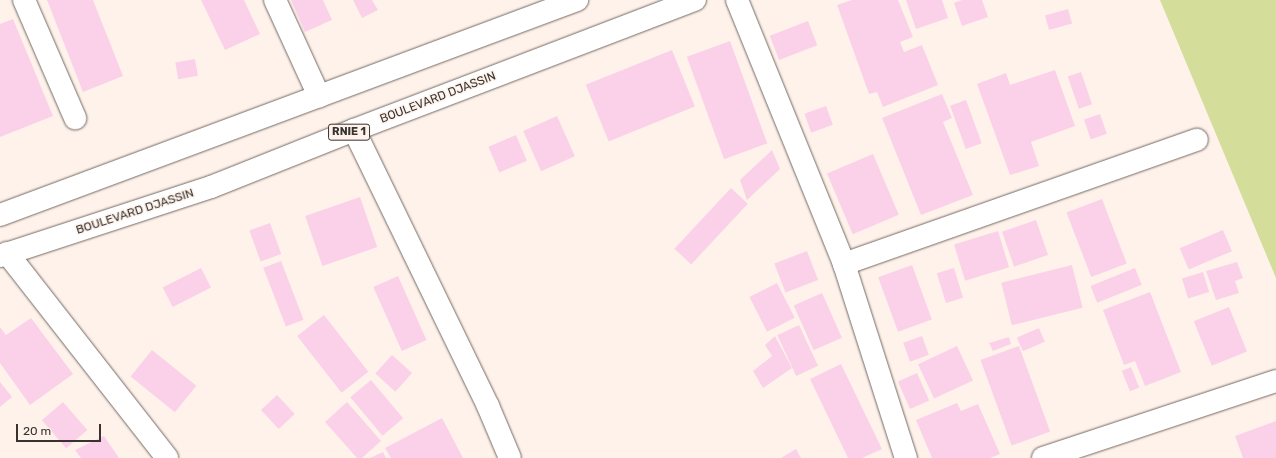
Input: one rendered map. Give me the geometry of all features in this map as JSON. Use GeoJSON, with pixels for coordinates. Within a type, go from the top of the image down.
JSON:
{"type":"FeatureCollection","features":[{"type":"Feature","properties":{"kind":"main road"},"geometry":{"type":"LineString","coordinates":[[24,0],[75,118]]}},
{"type":"Feature","properties":{"kind":"main road"},"geometry":{"type":"LineString","coordinates":[[274,0],[319,96]]}},
{"type":"Feature","properties":{"kind":"main road"},"geometry":{"type":"LineString","coordinates":[[0,215],[577,0]]}},
{"type":"Feature","properties":{"kind":"main road","name":"BOULEVARD DJASSIN"},"geometry":{"type":"LineString","coordinates":[[3,254],[211,188],[354,130],[694,0]]}},
{"type":"Feature","properties":{"kind":"main road"},"geometry":{"type":"LineString","coordinates":[[737,0],[844,264],[906,458]]}},
{"type":"Feature","properties":{"kind":"main road"},"geometry":{"type":"LineString","coordinates":[[354,130],[488,406],[510,458]]}},
{"type":"Feature","properties":{"kind":"main road"},"geometry":{"type":"LineString","coordinates":[[844,264],[1197,140]]}},
{"type":"Feature","properties":{"kind":"main road"},"geometry":{"type":"LineString","coordinates":[[3,254],[167,458]]}},
{"type":"Feature","properties":{"kind":"main road"},"geometry":{"type":"LineString","coordinates":[[1042,458],[1276,381]]}},
{"type":"Feature","properties":{"kind":"green space"},"geometry":{"type":"Polygon","coordinates":[[[1160,0],[1276,0],[1276,278],[1160,0]]]}},
{"type":"Feature","properties":{"kind":"building"},"geometry":{"type":"Polygon","coordinates":[[[47,0],[93,0],[123,76],[83,92],[47,0]]]}},
{"type":"Feature","properties":{"kind":"building"},"geometry":{"type":"Polygon","coordinates":[[[201,0],[244,0],[260,34],[225,50],[201,0]]]}},
{"type":"Feature","properties":{"kind":"building"},"geometry":{"type":"Polygon","coordinates":[[[291,0],[323,0],[332,20],[305,32],[291,0]]]}},
{"type":"Feature","properties":{"kind":"building"},"geometry":{"type":"Polygon","coordinates":[[[353,0],[372,0],[378,10],[362,18],[353,0]]]}},
{"type":"Feature","properties":{"kind":"building"},"geometry":{"type":"Polygon","coordinates":[[[852,0],[898,0],[913,37],[900,42],[904,52],[922,45],[938,85],[883,107],[877,92],[869,94],[837,5],[852,0]]]}},
{"type":"Feature","properties":{"kind":"building"},"geometry":{"type":"Polygon","coordinates":[[[906,0],[942,0],[948,18],[916,29],[906,0]]]}},
{"type":"Feature","properties":{"kind":"building"},"geometry":{"type":"Polygon","coordinates":[[[962,0],[982,0],[988,17],[962,26],[954,3],[962,0]]]}},
{"type":"Feature","properties":{"kind":"building"},"geometry":{"type":"Polygon","coordinates":[[[1068,9],[1072,23],[1049,30],[1045,16],[1068,9]]]}},
{"type":"Feature","properties":{"kind":"building"},"geometry":{"type":"Polygon","coordinates":[[[13,19],[53,116],[0,137],[0,24],[13,19]]]}},
{"type":"Feature","properties":{"kind":"building"},"geometry":{"type":"Polygon","coordinates":[[[808,21],[817,45],[779,60],[770,36],[808,21]]]}},
{"type":"Feature","properties":{"kind":"building"},"geometry":{"type":"Polygon","coordinates":[[[730,41],[767,143],[724,159],[687,57],[730,41]]]}},
{"type":"Feature","properties":{"kind":"building"},"geometry":{"type":"Polygon","coordinates":[[[672,50],[695,107],[609,141],[586,85],[672,50]]]}},
{"type":"Feature","properties":{"kind":"building"},"geometry":{"type":"Polygon","coordinates":[[[195,59],[198,76],[178,79],[175,62],[195,59]]]}},
{"type":"Feature","properties":{"kind":"building"},"geometry":{"type":"Polygon","coordinates":[[[1055,70],[1075,126],[1031,142],[1039,166],[1010,175],[977,84],[1006,73],[1010,85],[1055,70]]]}},
{"type":"Feature","properties":{"kind":"building"},"geometry":{"type":"Polygon","coordinates":[[[1081,72],[1092,104],[1079,109],[1068,77],[1081,72]]]}},
{"type":"Feature","properties":{"kind":"building"},"geometry":{"type":"Polygon","coordinates":[[[942,94],[952,118],[943,122],[973,195],[921,215],[882,118],[942,94]]]}},
{"type":"Feature","properties":{"kind":"building"},"geometry":{"type":"Polygon","coordinates":[[[966,100],[982,143],[966,149],[950,106],[966,100]]]}},
{"type":"Feature","properties":{"kind":"building"},"geometry":{"type":"Polygon","coordinates":[[[826,106],[833,125],[811,133],[804,114],[826,106]]]}},
{"type":"Feature","properties":{"kind":"building"},"geometry":{"type":"Polygon","coordinates":[[[1100,114],[1107,134],[1091,139],[1084,120],[1100,114]]]}},
{"type":"Feature","properties":{"kind":"building"},"geometry":{"type":"Polygon","coordinates":[[[557,116],[575,156],[541,171],[523,131],[557,116]]]}},
{"type":"Feature","properties":{"kind":"building"},"geometry":{"type":"Polygon","coordinates":[[[516,135],[527,161],[499,172],[488,147],[516,135]]]}},
{"type":"Feature","properties":{"kind":"building"},"geometry":{"type":"Polygon","coordinates":[[[772,150],[780,169],[747,200],[740,180],[772,150]]]}},
{"type":"Feature","properties":{"kind":"building"},"geometry":{"type":"Polygon","coordinates":[[[873,154],[899,215],[853,234],[827,174],[873,154]]]}},
{"type":"Feature","properties":{"kind":"building"},"geometry":{"type":"Polygon","coordinates":[[[731,188],[748,204],[691,264],[674,249],[731,188]]]}},
{"type":"Feature","properties":{"kind":"building"},"geometry":{"type":"Polygon","coordinates":[[[360,197],[377,247],[322,266],[305,216],[360,197]]]}},
{"type":"Feature","properties":{"kind":"building"},"geometry":{"type":"Polygon","coordinates":[[[1102,199],[1127,263],[1091,277],[1067,213],[1102,199]]]}},
{"type":"Feature","properties":{"kind":"building"},"geometry":{"type":"Polygon","coordinates":[[[1036,220],[1048,255],[1014,267],[1002,232],[1036,220]]]}},
{"type":"Feature","properties":{"kind":"building"},"geometry":{"type":"Polygon","coordinates":[[[270,223],[281,254],[261,262],[249,231],[270,223]]]}},
{"type":"Feature","properties":{"kind":"building"},"geometry":{"type":"Polygon","coordinates":[[[1223,230],[1232,251],[1189,270],[1180,248],[1223,230]]]}},
{"type":"Feature","properties":{"kind":"building"},"geometry":{"type":"Polygon","coordinates":[[[998,231],[1009,267],[965,281],[954,244],[998,231]]]}},
{"type":"Feature","properties":{"kind":"building"},"geometry":{"type":"Polygon","coordinates":[[[807,251],[818,280],[785,292],[774,264],[807,251]]]}},
{"type":"Feature","properties":{"kind":"building"},"geometry":{"type":"Polygon","coordinates":[[[281,261],[304,320],[286,327],[263,268],[281,261]]]}},
{"type":"Feature","properties":{"kind":"building"},"geometry":{"type":"Polygon","coordinates":[[[1237,262],[1243,278],[1235,281],[1239,293],[1216,300],[1206,271],[1237,262]]]}},
{"type":"Feature","properties":{"kind":"building"},"geometry":{"type":"Polygon","coordinates":[[[912,265],[932,320],[898,332],[878,277],[912,265]]]}},
{"type":"Feature","properties":{"kind":"building"},"geometry":{"type":"Polygon","coordinates":[[[1072,265],[1083,308],[1012,325],[1001,283],[1072,265]]]}},
{"type":"Feature","properties":{"kind":"building"},"geometry":{"type":"Polygon","coordinates":[[[201,268],[211,288],[173,307],[163,288],[201,268]]]}},
{"type":"Feature","properties":{"kind":"building"},"geometry":{"type":"Polygon","coordinates":[[[954,268],[963,298],[946,303],[937,273],[954,268]]]}},
{"type":"Feature","properties":{"kind":"building"},"geometry":{"type":"Polygon","coordinates":[[[1135,268],[1142,285],[1097,303],[1090,286],[1135,268]]]}},
{"type":"Feature","properties":{"kind":"building"},"geometry":{"type":"Polygon","coordinates":[[[1203,272],[1209,292],[1188,299],[1182,278],[1203,272]]]}},
{"type":"Feature","properties":{"kind":"building"},"geometry":{"type":"Polygon","coordinates":[[[398,276],[426,340],[402,351],[373,287],[398,276]]]}},
{"type":"Feature","properties":{"kind":"building"},"geometry":{"type":"Polygon","coordinates":[[[777,283],[795,318],[767,332],[749,297],[777,283]]]}},
{"type":"Feature","properties":{"kind":"building"},"geometry":{"type":"Polygon","coordinates":[[[1150,292],[1181,372],[1145,386],[1135,361],[1124,365],[1103,310],[1150,292]]]}},
{"type":"Feature","properties":{"kind":"building"},"geometry":{"type":"Polygon","coordinates":[[[822,293],[842,338],[814,350],[794,306],[822,293]]]}},
{"type":"Feature","properties":{"kind":"building"},"geometry":{"type":"Polygon","coordinates":[[[1229,307],[1247,352],[1212,366],[1194,321],[1229,307]]]}},
{"type":"Feature","properties":{"kind":"building"},"geometry":{"type":"Polygon","coordinates":[[[324,315],[368,372],[342,393],[297,336],[324,315]]]}},
{"type":"Feature","properties":{"kind":"building"},"geometry":{"type":"Polygon","coordinates":[[[31,318],[73,374],[30,405],[0,363],[0,327],[6,335],[31,318]]]}},
{"type":"Feature","properties":{"kind":"building"},"geometry":{"type":"Polygon","coordinates":[[[799,325],[818,366],[796,376],[777,335],[799,325]]]}},
{"type":"Feature","properties":{"kind":"building"},"geometry":{"type":"Polygon","coordinates":[[[1039,328],[1045,342],[1023,351],[1017,337],[1039,328]]]}},
{"type":"Feature","properties":{"kind":"building"},"geometry":{"type":"Polygon","coordinates":[[[775,336],[792,368],[763,388],[753,371],[772,356],[765,345],[775,336]]]}},
{"type":"Feature","properties":{"kind":"building"},"geometry":{"type":"Polygon","coordinates":[[[922,336],[929,355],[910,362],[903,343],[922,336]]]}},
{"type":"Feature","properties":{"kind":"building"},"geometry":{"type":"Polygon","coordinates":[[[1009,337],[1011,344],[993,351],[989,343],[1009,337]]]}},
{"type":"Feature","properties":{"kind":"building"},"geometry":{"type":"Polygon","coordinates":[[[957,346],[973,380],[934,399],[918,364],[957,346]]]}},
{"type":"Feature","properties":{"kind":"building"},"geometry":{"type":"Polygon","coordinates":[[[1019,346],[1050,432],[1012,446],[980,360],[1019,346]]]}},
{"type":"Feature","properties":{"kind":"building"},"geometry":{"type":"Polygon","coordinates":[[[152,350],[196,386],[175,412],[131,376],[152,350]]]}},
{"type":"Feature","properties":{"kind":"building"},"geometry":{"type":"Polygon","coordinates":[[[392,355],[412,373],[395,392],[375,374],[392,355]]]}},
{"type":"Feature","properties":{"kind":"building"},"geometry":{"type":"Polygon","coordinates":[[[841,364],[882,449],[862,458],[848,458],[810,379],[841,364]]]}},
{"type":"Feature","properties":{"kind":"building"},"geometry":{"type":"Polygon","coordinates":[[[1131,367],[1139,387],[1130,391],[1122,371],[1131,367]]]}},
{"type":"Feature","properties":{"kind":"building"},"geometry":{"type":"Polygon","coordinates":[[[917,373],[929,400],[910,409],[898,382],[917,373]]]}},
{"type":"Feature","properties":{"kind":"building"},"geometry":{"type":"Polygon","coordinates":[[[371,380],[403,418],[382,436],[350,397],[371,380]]]}},
{"type":"Feature","properties":{"kind":"building"},"geometry":{"type":"Polygon","coordinates":[[[0,382],[12,397],[0,407],[0,382]]]}},
{"type":"Feature","properties":{"kind":"building"},"geometry":{"type":"Polygon","coordinates":[[[277,395],[295,414],[279,429],[261,410],[277,395]]]}},
{"type":"Feature","properties":{"kind":"building"},"geometry":{"type":"Polygon","coordinates":[[[63,402],[87,430],[66,448],[42,420],[63,402]]]}},
{"type":"Feature","properties":{"kind":"building"},"geometry":{"type":"Polygon","coordinates":[[[347,402],[381,441],[362,458],[357,458],[325,422],[347,402]]]}},
{"type":"Feature","properties":{"kind":"building"},"geometry":{"type":"Polygon","coordinates":[[[957,403],[961,411],[978,404],[1000,454],[990,458],[932,458],[916,420],[957,403]]]}},
{"type":"Feature","properties":{"kind":"building"},"geometry":{"type":"Polygon","coordinates":[[[442,418],[463,458],[391,458],[385,448],[442,418]]]}},
{"type":"Feature","properties":{"kind":"building"},"geometry":{"type":"Polygon","coordinates":[[[1276,421],[1276,458],[1243,458],[1235,436],[1276,421]]]}},
{"type":"Feature","properties":{"kind":"building"},"geometry":{"type":"Polygon","coordinates":[[[104,436],[119,458],[81,458],[75,450],[104,436]]]}},
{"type":"Feature","properties":{"kind":"building"},"geometry":{"type":"Polygon","coordinates":[[[796,449],[801,458],[781,458],[796,449]]]}},
{"type":"Feature","properties":{"kind":"building"},"geometry":{"type":"Polygon","coordinates":[[[383,452],[386,458],[370,458],[383,452]]]}}]}
